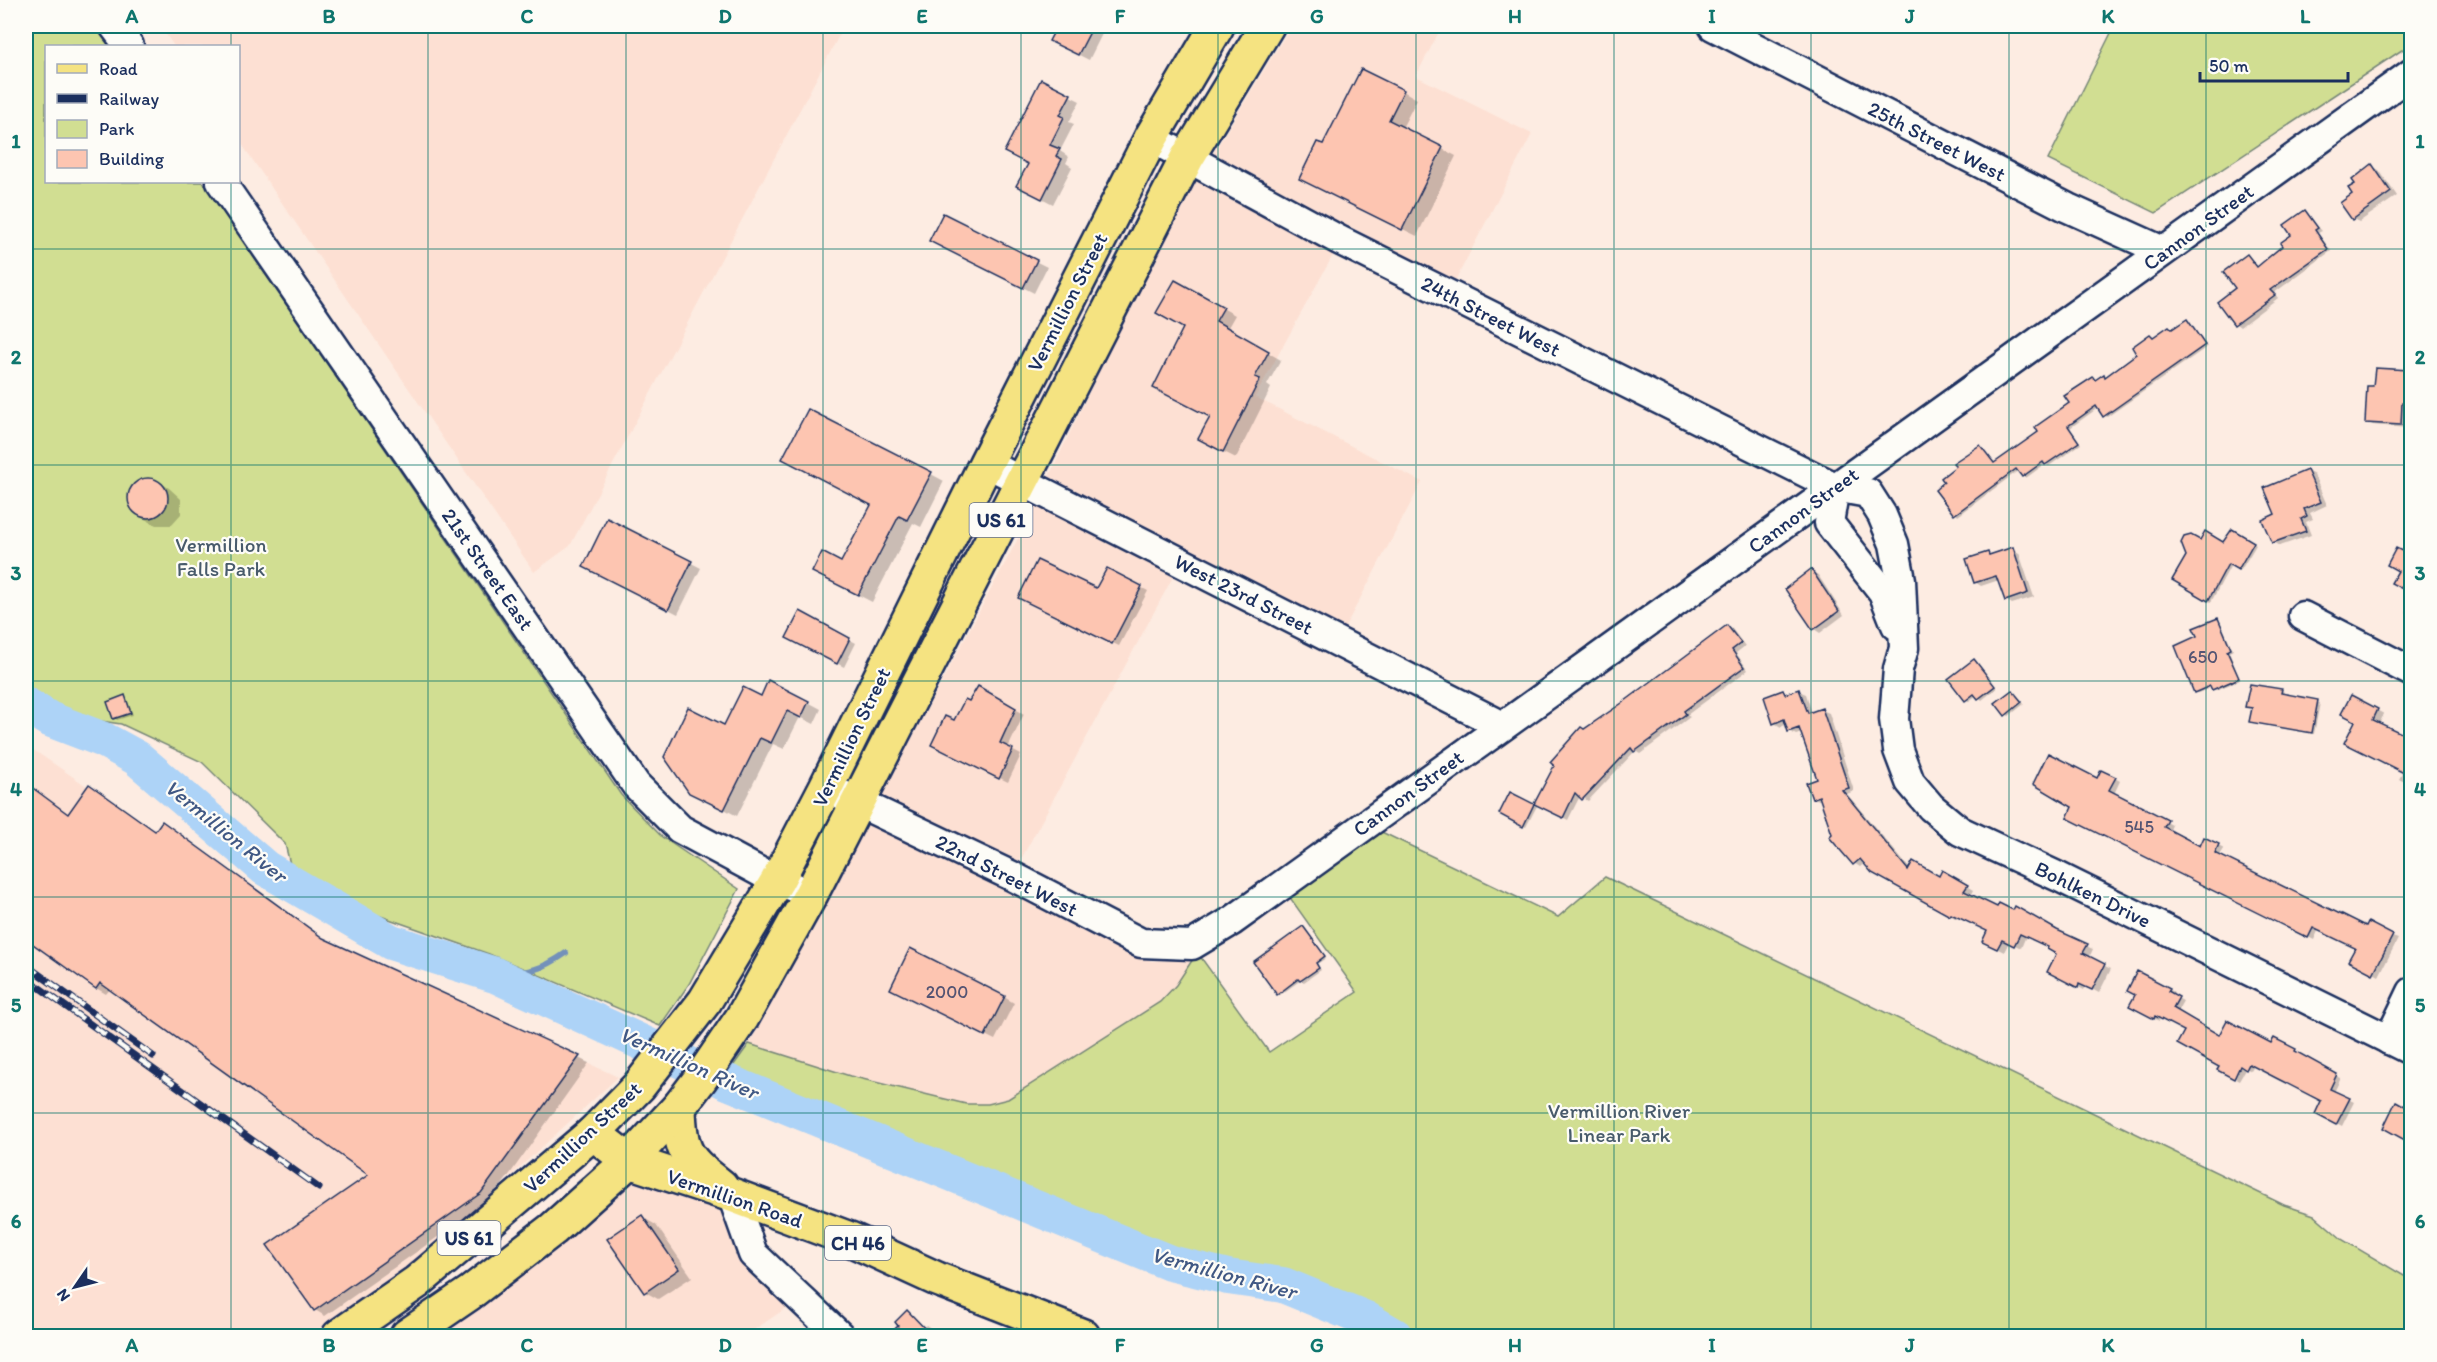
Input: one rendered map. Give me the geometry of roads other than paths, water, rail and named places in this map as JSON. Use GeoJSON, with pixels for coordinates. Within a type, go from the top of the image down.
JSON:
{"type":"FeatureCollection","features":[{"type":"Feature","properties":{"kind":"main road","name":"Vermillion Street"},"geometry":{"type":"LineString","coordinates":[[339,1336],[417,1282],[593,1133],[639,1086],[705,1001],[777,881],[1151,138],[1217,26]]}},
{"type":"Feature","properties":{"kind":"main road","name":"Vermillion Street"},"geometry":{"type":"LineString","coordinates":[[407,1336],[470,1293],[553,1229],[629,1161],[679,1107],[742,1018],[811,894],[1187,158],[1267,26]]}},
{"type":"Feature","properties":{"kind":"main road"},"geometry":{"type":"LineString","coordinates":[[679,1107],[681,1140],[690,1160],[732,1195]]}},
{"type":"Feature","properties":{"kind":"main road","name":"Vermillion Road"},"geometry":{"type":"LineString","coordinates":[[593,1133],[629,1161],[732,1195],[850,1239],[937,1279],[1083,1336]]}},
{"type":"Feature","properties":{"kind":"street"},"geometry":{"type":"LineString","coordinates":[[114,26],[128,45]]}},
{"type":"Feature","properties":{"kind":"street","name":"25th Street West"},"geometry":{"type":"LineString","coordinates":[[1713,26],[2068,208],[2163,251]]}},
{"type":"Feature","properties":{"kind":"street","name":"Cannon Street"},"geometry":{"type":"LineString","coordinates":[[1192,945],[1232,921],[1501,725],[2412,73]]}},
{"type":"Feature","properties":{"kind":"street","name":"24th Street West"},"geometry":{"type":"LineString","coordinates":[[1151,138],[1339,240],[1835,487]]}},
{"type":"Feature","properties":{"kind":"street","name":"21st Street East"},"geometry":{"type":"LineString","coordinates":[[222,183],[636,784],[680,829],[777,881],[811,894]]}},
{"type":"Feature","properties":{"kind":"street","name":"West 23rd Street"},"geometry":{"type":"LineString","coordinates":[[986,463],[1501,725]]}},
{"type":"Feature","properties":{"kind":"street"},"geometry":{"type":"LineString","coordinates":[[1835,487],[1829,523],[1883,592],[1904,648]]}},
{"type":"Feature","properties":{"kind":"street","name":"Bohlken Drive"},"geometry":{"type":"LineString","coordinates":[[1835,487],[1868,493],[1882,515],[1894,544],[1901,580],[1904,648],[1894,695],[1898,750],[1910,782],[1931,807],[1960,831],[2059,877],[2400,1046]]}},
{"type":"Feature","properties":{"kind":"street"},"geometry":{"type":"LineString","coordinates":[[2303,616],[2412,672]]}},
{"type":"Feature","properties":{"kind":"street","name":"22nd Street West"},"geometry":{"type":"LineString","coordinates":[[826,787],[1012,876],[1141,943],[1192,945]]}},
{"type":"Feature","properties":{"kind":"street"},"geometry":{"type":"LineString","coordinates":[[2400,1046],[2412,992]]}},
{"type":"Feature","properties":{"kind":"street"},"geometry":{"type":"LineString","coordinates":[[732,1195],[753,1254],[840,1336]]}},
{"type":"Feature","properties":{"kind":"waterway","name":"Vermillion River"},"geometry":{"type":"LineString","coordinates":[[26,705],[49,719],[104,740],[137,758],[265,868],[391,942],[495,975],[723,1080],[1170,1263],[1228,1277],[1283,1285],[1366,1319],[1395,1336]]}},
{"type":"Feature","properties":{"kind":"waterway"},"geometry":{"type":"LineString","coordinates":[[495,975],[532,970],[566,953]]}},
{"type":"Feature","properties":{"kind":"railway"},"geometry":{"type":"LineString","coordinates":[[26,965],[153,1056]]}},
{"type":"Feature","properties":{"kind":"railway"},"geometry":{"type":"LineString","coordinates":[[26,978],[319,1188]]}},
{"type":"Feature","properties":{"kind":"park label","name":"Vermillion Falls Park"},"geometry":{"type":"Point","coordinates":[221,556]}},
{"type":"Feature","properties":{"kind":"park label","name":"Vermillion River Linear Park"},"geometry":{"type":"Point","coordinates":[1619,1122]}}]}
